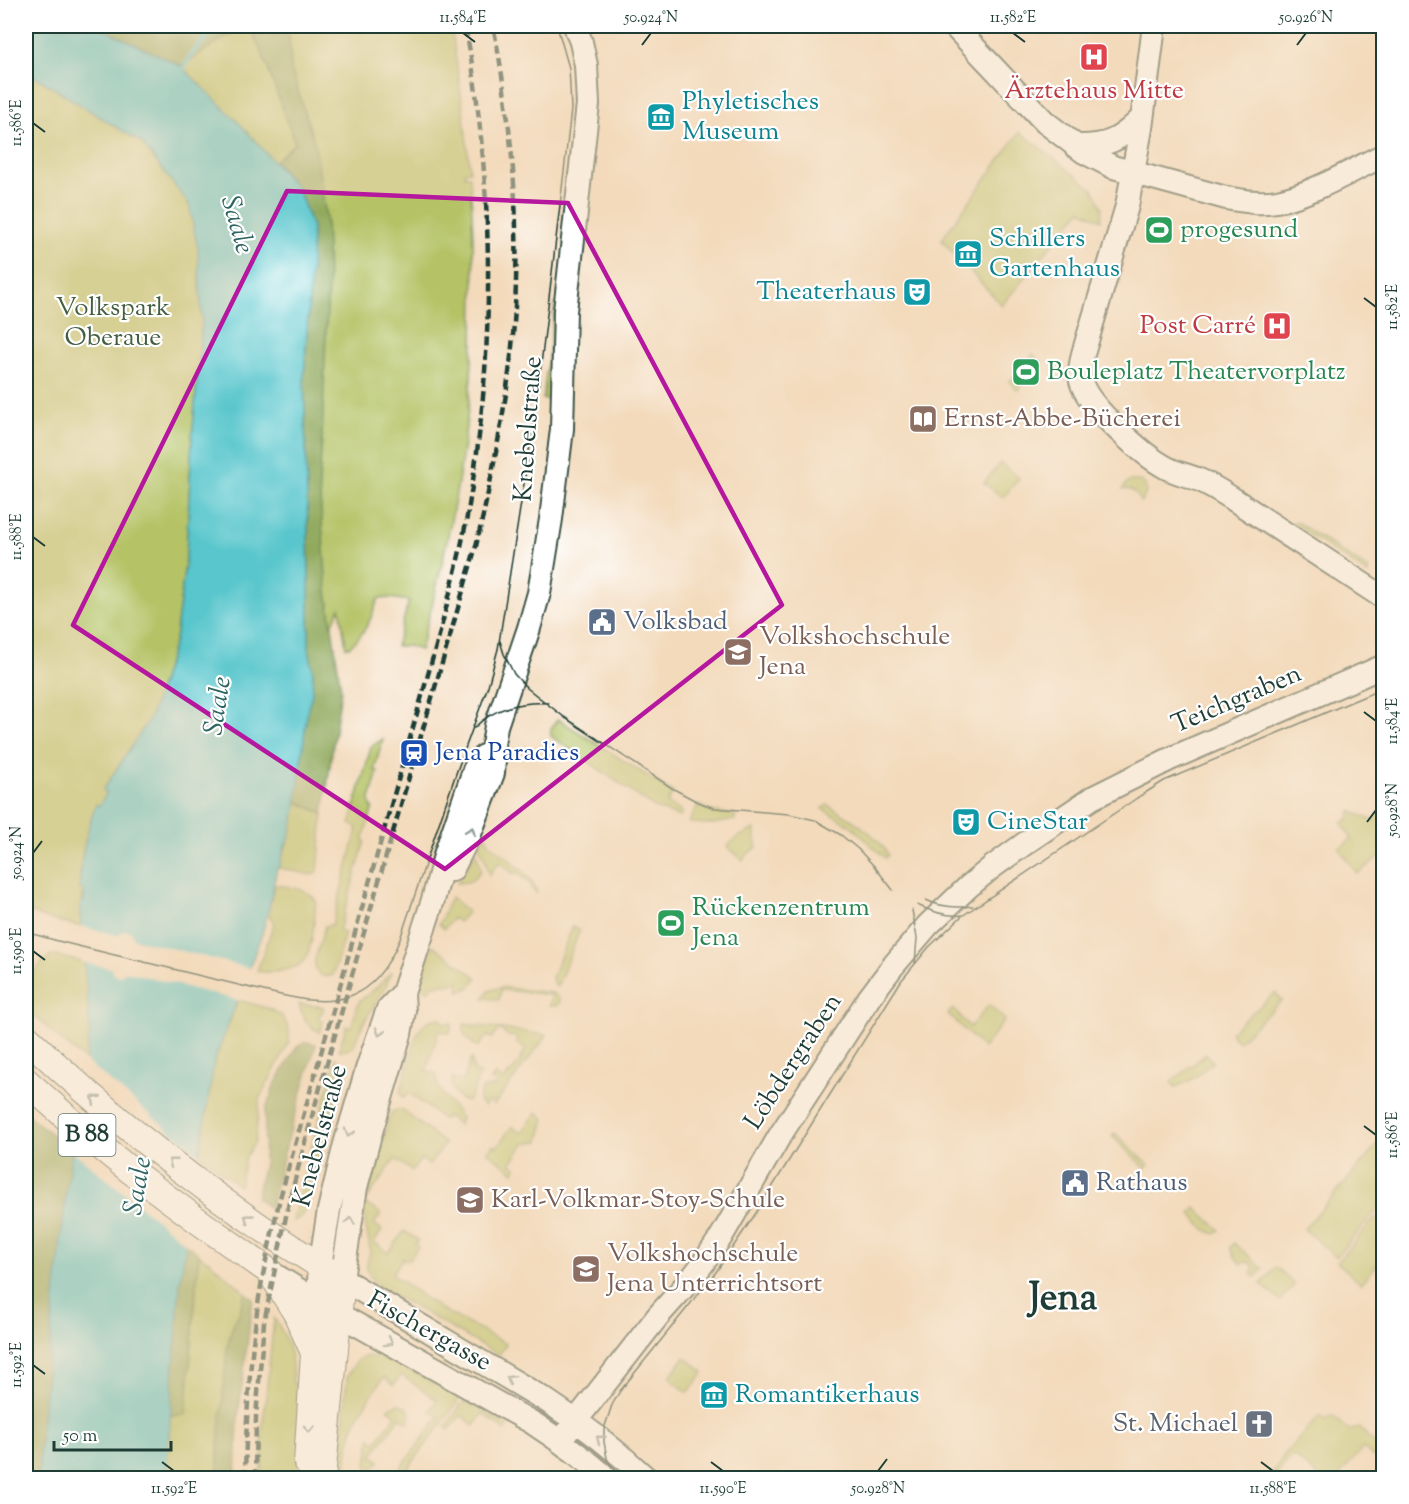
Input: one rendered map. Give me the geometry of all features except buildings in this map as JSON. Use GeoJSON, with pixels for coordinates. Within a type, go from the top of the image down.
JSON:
{"type":"FeatureCollection","features":[{"type":"Feature","properties":{"kind":"main road","name":"Knebelstraße"},"geometry":{"type":"LineString","coordinates":[[342,1279],[356,1187],[399,1034],[404,1011],[403,993],[433,900],[469,836],[493,773],[492,751],[496,726],[539,593],[562,429],[565,311],[588,104],[586,65],[575,26]]}},
{"type":"Feature","properties":{"kind":"main road"},"geometry":{"type":"LineString","coordinates":[[954,26],[1045,122],[1093,158],[1113,167],[1226,198],[1267,202],[1279,201],[1302,193],[1383,155]]}},
{"type":"Feature","properties":{"kind":"main road"},"geometry":{"type":"LineString","coordinates":[[1154,26],[1134,173],[1125,214],[1083,354],[1081,382],[1093,403],[1147,456],[1169,470],[1198,480],[1226,494],[1383,598]]}},
{"type":"Feature","properties":{"kind":"main road"},"geometry":{"type":"LineString","coordinates":[[1075,146],[1110,143],[1124,135],[1142,118]]}},
{"type":"Feature","properties":{"kind":"main road","name":"Teichgraben"},"geometry":{"type":"LineString","coordinates":[[1113,787],[1170,759],[1383,666]]}},
{"type":"Feature","properties":{"kind":"main road","name":"Löbdergraben"},"geometry":{"type":"LineString","coordinates":[[560,1441],[658,1316],[704,1262],[805,1096],[868,998],[893,966],[928,925],[991,868],[1078,807],[1113,787]]}},
{"type":"Feature","properties":{"kind":"main road","name":"Knebelstraße"},"geometry":{"type":"LineString","coordinates":[[314,1353],[327,1307],[320,1266],[329,1210],[368,1066],[388,1009],[403,993]]}},
{"type":"Feature","properties":{"kind":"main road","name":"B 88"},"geometry":{"type":"LineString","coordinates":[[26,1037],[136,1134],[208,1190],[256,1225],[342,1279]]}},
{"type":"Feature","properties":{"kind":"main road","name":"B 88"},"geometry":{"type":"LineString","coordinates":[[26,1082],[94,1141],[201,1223],[270,1272],[296,1313],[314,1353],[306,1479]]}},
{"type":"Feature","properties":{"kind":"main road","name":"Fischergasse"},"geometry":{"type":"LineString","coordinates":[[270,1272],[327,1307],[523,1417],[560,1441]]}},
{"type":"Feature","properties":{"kind":"main road"},"geometry":{"type":"LineString","coordinates":[[322,1479],[327,1307],[342,1279]]}},
{"type":"Feature","properties":{"kind":"main road","name":"Fischergasse"},"geometry":{"type":"LineString","coordinates":[[342,1279],[540,1396],[576,1420]]}},
{"type":"Feature","properties":{"kind":"main road"},"geometry":{"type":"LineString","coordinates":[[576,1420],[614,1449],[646,1479]]}},
{"type":"Feature","properties":{"kind":"main road"},"geometry":{"type":"LineString","coordinates":[[560,1441],[607,1479]]}},
{"type":"Feature","properties":{"kind":"highlighted area"},"geometry":{"type":"Polygon","coordinates":[[[287,191],[568,203],[782,605],[445,869],[73,625],[287,191]]]}},
{"type":"Feature","properties":{"kind":"green space"},"geometry":{"type":"Polygon","coordinates":[[[97,26],[451,26],[470,171],[465,172],[465,176],[470,176],[473,226],[473,352],[468,412],[458,481],[438,583],[420,650],[408,646],[396,646],[409,601],[390,598],[378,599],[364,631],[355,642],[346,647],[340,608],[332,625],[309,572],[298,189],[242,126],[181,66],[97,26]]]}},
{"type":"Feature","properties":{"kind":"green space"},"geometry":{"type":"Polygon","coordinates":[[[97,26],[243,26],[181,66],[97,26]]]}},
{"type":"Feature","properties":{"kind":"green space"},"geometry":{"type":"Polygon","coordinates":[[[260,26],[284,26],[289,36],[291,69],[315,145],[326,218],[328,282],[319,483],[327,591],[341,690],[323,814],[296,801],[313,673],[309,648],[304,379],[312,227],[298,189],[275,161],[295,143],[261,50],[252,33],[260,26]]]}},
{"type":"Feature","properties":{"kind":"green space","name":"Volkspark Oberaue"},"geometry":{"type":"Polygon","coordinates":[[[26,71],[142,143],[189,204],[198,249],[202,322],[192,440],[186,557],[175,640],[150,718],[103,790],[107,793],[100,806],[96,805],[84,846],[81,867],[80,888],[84,889],[80,914],[82,927],[44,918],[26,907],[26,71]]]}},
{"type":"Feature","properties":{"kind":"green space"},"geometry":{"type":"Polygon","coordinates":[[[1020,132],[1093,189],[1102,207],[1101,220],[1081,210],[1002,305],[941,240],[1020,132]]]}},
{"type":"Feature","properties":{"kind":"green space"},"geometry":{"type":"Polygon","coordinates":[[[555,303],[555,401],[543,399],[555,303]]]}},
{"type":"Feature","properties":{"kind":"green space","name":"Bouleplatz Theatervorplatz"},"geometry":{"type":"Polygon","coordinates":[[[1033,354],[1042,362],[1018,390],[1009,382],[1033,354]]]}},
{"type":"Feature","properties":{"kind":"green space"},"geometry":{"type":"Polygon","coordinates":[[[1000,463],[1019,478],[1003,498],[984,483],[1000,463]]]}},
{"type":"Feature","properties":{"kind":"green space"},"geometry":{"type":"Polygon","coordinates":[[[1130,481],[1140,481],[1145,485],[1145,494],[1140,502],[1134,492],[1123,489],[1130,481]]]}},
{"type":"Feature","properties":{"kind":"green space"},"geometry":{"type":"Polygon","coordinates":[[[1297,522],[1368,569],[1368,574],[1292,523],[1297,522]]]}},
{"type":"Feature","properties":{"kind":"green space"},"geometry":{"type":"Polygon","coordinates":[[[558,719],[673,792],[667,803],[682,812],[680,817],[655,808],[551,736],[551,728],[558,719]]]}},
{"type":"Feature","properties":{"kind":"green space"},"geometry":{"type":"Polygon","coordinates":[[[383,739],[374,770],[378,771],[370,799],[371,807],[373,807],[339,931],[345,933],[333,975],[322,976],[317,971],[315,959],[325,926],[332,925],[357,830],[356,826],[350,824],[371,747],[383,739]]]}},
{"type":"Feature","properties":{"kind":"green space"},"geometry":{"type":"Polygon","coordinates":[[[296,801],[323,814],[318,871],[312,875],[279,868],[292,828],[296,801]]]}},
{"type":"Feature","properties":{"kind":"green space"},"geometry":{"type":"Polygon","coordinates":[[[698,805],[711,811],[735,815],[735,820],[714,824],[689,823],[698,805]]]}},
{"type":"Feature","properties":{"kind":"green space"},"geometry":{"type":"Polygon","coordinates":[[[827,805],[870,833],[888,855],[885,858],[850,825],[822,809],[827,805]]]}},
{"type":"Feature","properties":{"kind":"green space"},"geometry":{"type":"Polygon","coordinates":[[[1351,811],[1374,821],[1383,812],[1383,854],[1357,874],[1339,848],[1352,839],[1342,823],[1349,819],[1351,811]]]}},
{"type":"Feature","properties":{"kind":"green space"},"geometry":{"type":"Polygon","coordinates":[[[755,829],[757,848],[746,855],[743,860],[727,847],[736,838],[755,829]]]}},
{"type":"Feature","properties":{"kind":"green space"},"geometry":{"type":"Polygon","coordinates":[[[484,836],[524,873],[537,893],[516,872],[514,874],[499,862],[489,875],[479,846],[484,836]]]}},
{"type":"Feature","properties":{"kind":"green space"},"geometry":{"type":"Polygon","coordinates":[[[476,851],[481,870],[471,881],[457,883],[476,851]]]}},
{"type":"Feature","properties":{"kind":"green space"},"geometry":{"type":"Polygon","coordinates":[[[274,885],[303,890],[316,901],[312,936],[308,953],[299,965],[277,972],[261,972],[257,971],[274,923],[268,913],[274,885]]]}},
{"type":"Feature","properties":{"kind":"green space"},"geometry":{"type":"Polygon","coordinates":[[[451,897],[468,912],[458,922],[453,918],[444,929],[439,924],[451,897]]]}},
{"type":"Feature","properties":{"kind":"green space"},"geometry":{"type":"Polygon","coordinates":[[[573,926],[580,930],[557,987],[552,977],[573,926]]]}},
{"type":"Feature","properties":{"kind":"green space"},"geometry":{"type":"Polygon","coordinates":[[[433,945],[477,978],[469,988],[460,991],[458,982],[430,986],[430,991],[426,991],[422,978],[433,945]]]}},
{"type":"Feature","properties":{"kind":"green space"},"geometry":{"type":"Polygon","coordinates":[[[51,955],[84,962],[90,1029],[86,1061],[26,1008],[26,983],[43,961],[51,955]]]}},
{"type":"Feature","properties":{"kind":"green space"},"geometry":{"type":"Polygon","coordinates":[[[391,972],[386,986],[363,1024],[353,1047],[339,1050],[346,1026],[351,1027],[359,1001],[391,972]]]}},
{"type":"Feature","properties":{"kind":"green space"},"geometry":{"type":"Polygon","coordinates":[[[501,987],[553,993],[560,1002],[556,1006],[549,1006],[552,995],[501,990],[499,1000],[484,998],[489,991],[501,987]]]}},
{"type":"Feature","properties":{"kind":"green space"},"geometry":{"type":"Polygon","coordinates":[[[1275,993],[1282,1000],[1238,1042],[1230,1032],[1275,993]]]}},
{"type":"Feature","properties":{"kind":"green space"},"geometry":{"type":"Polygon","coordinates":[[[238,1000],[270,1009],[282,1016],[289,1029],[289,1042],[260,1098],[255,1142],[246,1156],[239,1186],[200,1155],[214,1062],[238,1000]]]}},
{"type":"Feature","properties":{"kind":"green space"},"geometry":{"type":"Polygon","coordinates":[[[299,1004],[324,1007],[318,1019],[323,1021],[320,1032],[306,1021],[299,1004]]]}},
{"type":"Feature","properties":{"kind":"green space"},"geometry":{"type":"Polygon","coordinates":[[[989,1005],[1005,1020],[983,1048],[948,1014],[953,1009],[970,1027],[989,1005]]]}},
{"type":"Feature","properties":{"kind":"green space"},"geometry":{"type":"Polygon","coordinates":[[[441,1018],[442,1023],[452,1023],[450,1033],[439,1031],[426,1071],[437,1074],[441,1092],[461,1118],[459,1125],[447,1116],[444,1120],[409,1093],[404,1098],[400,1092],[417,1034],[426,1022],[441,1018]]]}},
{"type":"Feature","properties":{"kind":"green space"},"geometry":{"type":"Polygon","coordinates":[[[464,1024],[547,1035],[494,1105],[489,1101],[484,1106],[480,1102],[482,1089],[496,1086],[494,1080],[490,1081],[495,1074],[503,1081],[521,1060],[526,1050],[517,1043],[514,1036],[510,1037],[499,1029],[492,1038],[487,1036],[478,1047],[467,1038],[464,1033],[464,1024]]]}},
{"type":"Feature","properties":{"kind":"green space"},"geometry":{"type":"Polygon","coordinates":[[[305,1042],[316,1044],[270,1209],[256,1197],[264,1163],[265,1112],[274,1086],[296,1048],[305,1042]]]}},
{"type":"Feature","properties":{"kind":"green space"},"geometry":{"type":"Polygon","coordinates":[[[1206,1054],[1213,1062],[1191,1080],[1175,1087],[1171,1082],[1206,1054]]]}},
{"type":"Feature","properties":{"kind":"green space"},"geometry":{"type":"Polygon","coordinates":[[[336,1058],[342,1070],[341,1083],[306,1209],[300,1218],[293,1221],[308,1160],[336,1058]]]}},
{"type":"Feature","properties":{"kind":"green space"},"geometry":{"type":"Polygon","coordinates":[[[471,1059],[473,1069],[480,1074],[468,1101],[461,1099],[453,1090],[452,1078],[463,1081],[471,1059]]]}},
{"type":"Feature","properties":{"kind":"green space"},"geometry":{"type":"Polygon","coordinates":[[[402,1110],[445,1144],[429,1165],[421,1159],[412,1171],[395,1159],[367,1199],[391,1112],[402,1110]]]}},
{"type":"Feature","properties":{"kind":"green space"},"geometry":{"type":"Polygon","coordinates":[[[537,1112],[545,1119],[539,1141],[524,1144],[511,1163],[516,1167],[514,1172],[487,1152],[493,1145],[497,1147],[512,1126],[521,1133],[537,1112]]]}},
{"type":"Feature","properties":{"kind":"green space"},"geometry":{"type":"Polygon","coordinates":[[[27,1114],[72,1151],[41,1430],[38,1478],[26,1478],[27,1114]]]}},
{"type":"Feature","properties":{"kind":"green space"},"geometry":{"type":"Polygon","coordinates":[[[1115,1133],[1149,1165],[1145,1168],[1112,1136],[1115,1133]]]}},
{"type":"Feature","properties":{"kind":"green space"},"geometry":{"type":"Polygon","coordinates":[[[1383,1139],[1383,1204],[1336,1257],[1304,1229],[1383,1139]]]}},
{"type":"Feature","properties":{"kind":"green space"},"geometry":{"type":"Polygon","coordinates":[[[366,1204],[381,1214],[374,1224],[382,1230],[374,1242],[388,1253],[404,1231],[418,1240],[415,1244],[418,1247],[408,1261],[403,1258],[392,1274],[439,1308],[506,1344],[499,1355],[392,1295],[372,1279],[367,1270],[370,1249],[365,1221],[366,1204]]]}},
{"type":"Feature","properties":{"kind":"green space"},"geometry":{"type":"Polygon","coordinates":[[[1196,1208],[1220,1230],[1216,1234],[1205,1229],[1196,1220],[1191,1213],[1196,1208]]]}},
{"type":"Feature","properties":{"kind":"green space"},"geometry":{"type":"Polygon","coordinates":[[[1376,1217],[1383,1224],[1383,1258],[1361,1284],[1337,1262],[1376,1217]]]}},
{"type":"Feature","properties":{"kind":"green space"},"geometry":{"type":"Polygon","coordinates":[[[1234,1243],[1263,1269],[1255,1277],[1251,1274],[1254,1268],[1251,1263],[1242,1264],[1236,1258],[1230,1248],[1234,1243]]]}},
{"type":"Feature","properties":{"kind":"green space"},"geometry":{"type":"Polygon","coordinates":[[[186,1244],[199,1254],[186,1415],[170,1415],[180,1283],[186,1244]]]}},
{"type":"Feature","properties":{"kind":"green space"},"geometry":{"type":"Polygon","coordinates":[[[199,1254],[246,1293],[233,1325],[218,1453],[218,1478],[166,1478],[170,1416],[186,1414],[199,1254]]]}},
{"type":"Feature","properties":{"kind":"green space"},"geometry":{"type":"Polygon","coordinates":[[[1276,1267],[1295,1284],[1280,1301],[1261,1284],[1276,1267]]]}},
{"type":"Feature","properties":{"kind":"green space"},"geometry":{"type":"Polygon","coordinates":[[[246,1293],[253,1299],[238,1417],[236,1478],[218,1478],[227,1348],[233,1324],[246,1293]]]}},
{"type":"Feature","properties":{"kind":"green space"},"geometry":{"type":"Polygon","coordinates":[[[274,1318],[289,1349],[293,1384],[306,1385],[300,1478],[262,1478],[262,1433],[274,1318]]]}},
{"type":"Feature","properties":{"kind":"green space"},"geometry":{"type":"Polygon","coordinates":[[[365,1356],[376,1357],[401,1366],[460,1399],[401,1478],[393,1478],[439,1417],[430,1410],[437,1400],[401,1375],[394,1385],[384,1377],[366,1403],[350,1437],[345,1478],[338,1478],[347,1377],[357,1360],[365,1356]]]}},
{"type":"Feature","properties":{"kind":"green space"},"geometry":{"type":"Polygon","coordinates":[[[685,1357],[704,1372],[688,1393],[669,1377],[685,1357]]]}},
{"type":"Feature","properties":{"kind":"green space"},"geometry":{"type":"Polygon","coordinates":[[[464,1401],[509,1426],[505,1431],[482,1413],[475,1426],[461,1415],[449,1430],[445,1427],[464,1401]]]}},
{"type":"Feature","properties":{"kind":"green space"},"geometry":{"type":"Polygon","coordinates":[[[398,1404],[409,1410],[410,1420],[408,1423],[400,1417],[372,1455],[380,1461],[370,1469],[367,1466],[370,1438],[376,1442],[396,1415],[388,1409],[398,1404]]]}},
{"type":"Feature","properties":{"kind":"green space"},"geometry":{"type":"Polygon","coordinates":[[[1320,1415],[1326,1420],[1332,1416],[1349,1430],[1360,1428],[1381,1450],[1373,1457],[1363,1448],[1337,1478],[1320,1478],[1293,1455],[1273,1478],[1269,1478],[1285,1454],[1320,1415]]]}},
{"type":"Feature","properties":{"kind":"water","name":"Saale"},"geometry":{"type":"Polygon","coordinates":[[[26,26],[97,26],[181,66],[242,126],[298,189],[312,227],[304,379],[309,648],[313,673],[312,694],[307,713],[295,816],[288,843],[286,843],[279,868],[277,868],[262,934],[214,1062],[180,1283],[166,1478],[38,1478],[66,1193],[90,1029],[80,914],[81,902],[84,901],[84,889],[80,889],[82,857],[96,804],[99,806],[107,793],[103,790],[150,718],[175,640],[186,557],[192,440],[202,322],[198,249],[189,204],[142,143],[26,71],[26,26]]]}},
{"type":"Feature","properties":{"kind":"pier"},"geometry":{"type":"Polygon","coordinates":[[[79,926],[119,936],[125,930],[131,932],[134,939],[252,969],[241,1001],[125,971],[120,976],[113,974],[111,968],[81,962],[79,926]]]}},
{"type":"Feature","properties":{"kind":"pier"},"geometry":{"type":"Polygon","coordinates":[[[83,1059],[202,1158],[189,1246],[69,1148],[83,1059]]]}},
{"type":"Feature","properties":{"kind":"waterway"},"geometry":{"type":"LineString","coordinates":[[181,73],[198,46],[222,26]]}},
{"type":"Feature","properties":{"kind":"tram line"},"geometry":{"type":"LineString","coordinates":[[26,932],[260,990],[319,1001],[340,999],[359,992],[381,973],[391,957],[400,939],[488,686],[498,649],[536,407],[571,109],[569,68],[557,26]]}},
{"type":"Feature","properties":{"kind":"tram line"},"geometry":{"type":"LineString","coordinates":[[500,641],[514,674],[527,688],[564,717],[672,788],[714,808],[789,814],[815,820],[841,835],[858,849],[893,890]]}},
{"type":"Feature","properties":{"kind":"tram line"},"geometry":{"type":"LineString","coordinates":[[621,1478],[607,1458],[604,1442],[604,1429],[612,1405],[620,1391],[716,1272],[756,1213],[901,981],[929,947],[962,916],[1164,781],[1384,688]]}},
{"type":"Feature","properties":{"kind":"tram line"},"geometry":{"type":"LineString","coordinates":[[474,728],[490,715],[508,707],[528,703],[548,703]]}},
{"type":"Feature","properties":{"kind":"tram line"},"geometry":{"type":"LineString","coordinates":[[926,900],[949,906],[973,906]]}},
{"type":"Feature","properties":{"kind":"tram line"},"geometry":{"type":"LineString","coordinates":[[917,905],[940,913],[964,915]]}},
{"type":"Feature","properties":{"kind":"tram line"},"geometry":{"type":"LineString","coordinates":[[912,910],[917,938],[915,963]]}},
{"type":"Feature","properties":{"kind":"railway"},"geometry":{"type":"LineString","coordinates":[[245,1478],[251,1359],[263,1273],[280,1198],[440,632],[460,549],[477,454],[487,319],[487,228],[481,138],[473,68],[465,26]]}},
{"type":"Feature","properties":{"kind":"railway"},"geometry":{"type":"LineString","coordinates":[[255,1478],[256,1417],[264,1322],[289,1202],[476,546],[503,413],[514,326],[516,223],[512,154],[493,26]]}},
{"type":"Feature","properties":{"kind":"place","name":"Ärztehaus Mitte"},"geometry":{"type":"Point","coordinates":[1094,57]}},
{"type":"Feature","properties":{"kind":"place","name":"Phyletisches Museum"},"geometry":{"type":"Point","coordinates":[661,117]}},
{"type":"Feature","properties":{"kind":"place","name":"progesund"},"geometry":{"type":"Point","coordinates":[1159,230]}},
{"type":"Feature","properties":{"kind":"place","name":"Schillers Gartenhaus"},"geometry":{"type":"Point","coordinates":[968,254]}},
{"type":"Feature","properties":{"kind":"place","name":"Theaterhaus"},"geometry":{"type":"Point","coordinates":[917,292]}},
{"type":"Feature","properties":{"kind":"place","name":"Post Carré"},"geometry":{"type":"Point","coordinates":[1277,326]}},
{"type":"Feature","properties":{"kind":"place","name":"Bouleplatz Theatervorplatz"},"geometry":{"type":"Point","coordinates":[1026,372]}},
{"type":"Feature","properties":{"kind":"place","name":"Ernst-Abbe-Bücherei"},"geometry":{"type":"Point","coordinates":[923,419]}},
{"type":"Feature","properties":{"kind":"place","name":"Volksbad"},"geometry":{"type":"Point","coordinates":[602,622]}},
{"type":"Feature","properties":{"kind":"place","name":"Volkshochschule Jena"},"geometry":{"type":"Point","coordinates":[738,652]}},
{"type":"Feature","properties":{"kind":"place","name":"Jena Paradies"},"geometry":{"type":"Point","coordinates":[414,753]}},
{"type":"Feature","properties":{"kind":"place","name":"CineStar"},"geometry":{"type":"Point","coordinates":[966,822]}},
{"type":"Feature","properties":{"kind":"place","name":"Rückenzentrum Jena"},"geometry":{"type":"Point","coordinates":[671,923]}},
{"type":"Feature","properties":{"kind":"place","name":"Rathaus"},"geometry":{"type":"Point","coordinates":[1075,1183]}},
{"type":"Feature","properties":{"kind":"place","name":"Karl-Volkmar-Stoy-Schule"},"geometry":{"type":"Point","coordinates":[470,1200]}},
{"type":"Feature","properties":{"kind":"place","name":"Volkshochschule Jena Unterrichtsort"},"geometry":{"type":"Point","coordinates":[586,1269]}},
{"type":"Feature","properties":{"kind":"place","name":"Romantikerhaus"},"geometry":{"type":"Point","coordinates":[714,1395]}},
{"type":"Feature","properties":{"kind":"place","name":"St. Michael"},"geometry":{"type":"Point","coordinates":[1259,1424]}},
{"type":"Feature","properties":{"kind":"district","name":"Jena"},"geometry":{"type":"Point","coordinates":[1063,1300]}}]}
